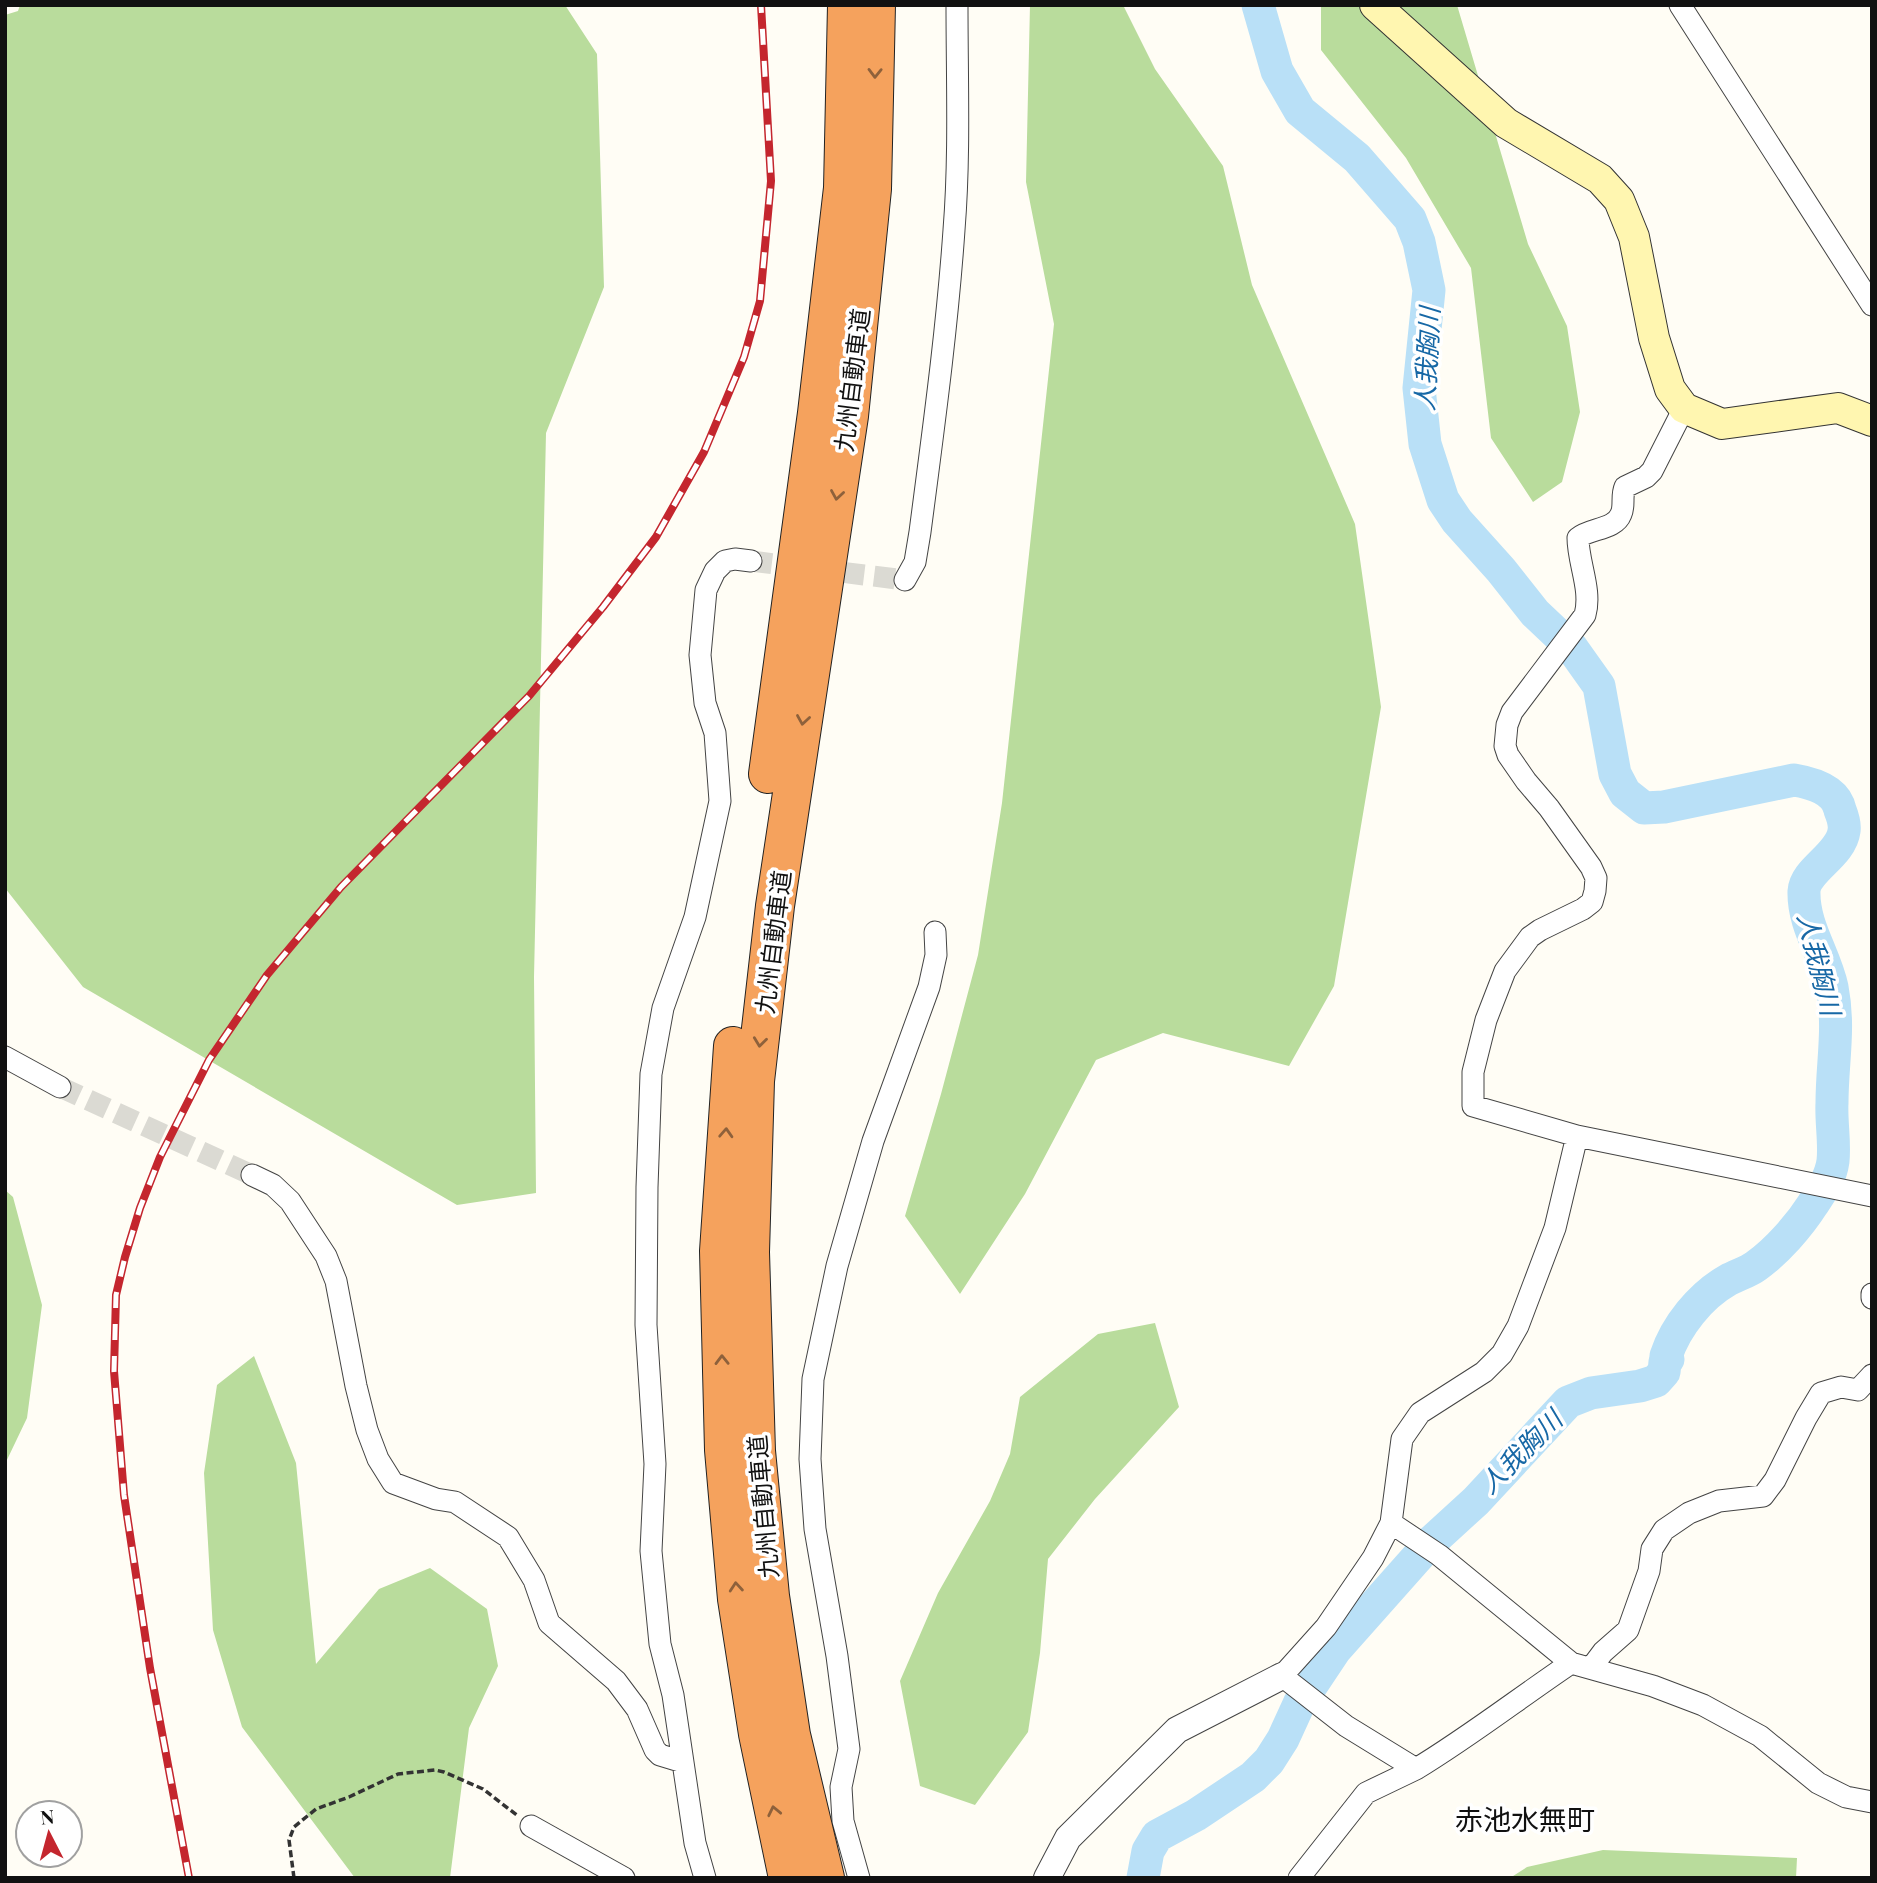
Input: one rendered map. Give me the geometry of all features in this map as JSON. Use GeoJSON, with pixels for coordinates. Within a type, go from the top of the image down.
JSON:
{"type":"FeatureCollection","features":[{"type":"Feature","properties":{"kind":"highway","name":"九州自動車道"},"geometry":{"type":"LineString","coordinates":[[788,1878],[758,1734],[737,1598],[724,1450],[719,1251],[729,1079],[747,913],[782,678],[843,188],[847,5]]}},
{"type":"Feature","properties":{"kind":"highway","name":"九州自動車道"},"geometry":{"type":"LineString","coordinates":[[825,1878],[791,1735],[770,1596],[756,1451],[751,1226],[755,1080],[775,906],[850,403],[872,189],[876,5]]}},
{"type":"Feature","properties":{"kind":"main road"},"geometry":{"type":"LineString","coordinates":[[1375,5],[1506,124],[1600,179],[1619,201],[1634,237],[1654,338],[1670,389],[1684,408],[1722,424],[1838,408],[1872,421]]}},
{"type":"Feature","properties":{"kind":"street"},"geometry":{"type":"LineString","coordinates":[[905,580],[915,562],[920,532],[944,342],[954,227],[958,114],[957,5]]}},
{"type":"Feature","properties":{"kind":"street"},"geometry":{"type":"LineString","coordinates":[[1680,5],[1872,305]]}},
{"type":"Feature","properties":{"kind":"street"},"geometry":{"type":"LineString","coordinates":[[1838,408],[1872,405]]}},
{"type":"Feature","properties":{"kind":"street"},"geometry":{"type":"LineString","coordinates":[[1684,408],[1652,471],[1646,477],[1625,487],[1622,494],[1623,511],[1619,519],[1578,538],[1587,593],[1585,615],[1512,712],[1505,735],[1508,755],[1591,867],[1596,878],[1595,891],[1592,902],[1583,909],[1530,937],[1505,971],[1486,1020],[1473,1072],[1473,1105],[1577,1136],[1872,1196]]}},
{"type":"Feature","properties":{"kind":"street"},"geometry":{"type":"LineString","coordinates":[[705,1878],[695,1843],[673,1695],[660,1644],[651,1551],[655,1464],[646,1311],[647,1187],[652,1074],[663,1008],[695,918],[720,801],[715,733],[705,703],[699,655],[706,590],[715,571],[725,561],[751,561]]}},
{"type":"Feature","properties":{"kind":"street"},"geometry":{"type":"LineString","coordinates":[[859,1878],[843,1821],[841,1787],[849,1749],[837,1656],[815,1529],[810,1459],[813,1379],[837,1266],[873,1141],[929,987],[936,955],[935,932]]}},
{"type":"Feature","properties":{"kind":"street"},"geometry":{"type":"LineString","coordinates":[[5,1057],[60,1087]]}},
{"type":"Feature","properties":{"kind":"street"},"geometry":{"type":"LineString","coordinates":[[1047,1878],[1068,1838],[1177,1730],[1282,1676],[1326,1627],[1373,1558],[1391,1523],[1402,1439],[1420,1413],[1484,1372],[1502,1354],[1518,1326],[1555,1228],[1577,1136]]}},
{"type":"Feature","properties":{"kind":"street"},"geometry":{"type":"LineString","coordinates":[[252,1175],[273,1185],[290,1200],[327,1256],[336,1281],[367,1430],[378,1459],[393,1483],[436,1499],[455,1502],[508,1537],[534,1580],[549,1623],[617,1681],[637,1710],[655,1750],[660,1755],[683,1762]]}},
{"type":"Feature","properties":{"kind":"street"},"geometry":{"type":"LineString","coordinates":[[1299,1878],[1366,1793],[1416,1769],[1452,1747],[1510,1703],[1603,1652],[1628,1630],[1649,1571],[1652,1549],[1664,1530],[1689,1513],[1719,1501],[1763,1496],[1775,1480],[1805,1418],[1821,1393],[1841,1387],[1858,1390],[1872,1375]]}},
{"type":"Feature","properties":{"kind":"street"},"geometry":{"type":"LineString","coordinates":[[1391,1523],[1439,1555],[1581,1666],[1653,1686],[1703,1705],[1759,1736],[1818,1783],[1846,1797],[1872,1802]]}},
{"type":"Feature","properties":{"kind":"street"},"geometry":{"type":"LineString","coordinates":[[1282,1676],[1346,1726],[1416,1769]]}},
{"type":"Feature","properties":{"kind":"street"},"geometry":{"type":"LineString","coordinates":[[531,1826],[624,1878]]}},
{"type":"Feature","properties":{"kind":"path"},"geometry":{"type":"LineString","coordinates":[[294,1878],[289,1840],[294,1827],[316,1809],[398,1774],[435,1770],[444,1772],[483,1788],[531,1826]]}},
{"type":"Feature","properties":{"kind":"green space"},"geometry":{"type":"Polygon","coordinates":[[[20,5],[565,5],[597,54],[604,287],[546,433],[534,977],[536,1193],[457,1205],[83,987],[5,888],[5,15],[18,11],[20,5]]]}},
{"type":"Feature","properties":{"kind":"green space"},"geometry":{"type":"Polygon","coordinates":[[[1030,5],[1123,5],[1155,69],[1223,166],[1252,285],[1355,524],[1381,707],[1334,986],[1289,1066],[1163,1033],[1096,1060],[1025,1194],[960,1294],[905,1216],[978,955],[1002,803],[1054,324],[1026,182],[1030,5]]]}},
{"type":"Feature","properties":{"kind":"green space"},"geometry":{"type":"Polygon","coordinates":[[[1321,5],[1457,5],[1528,244],[1567,326],[1580,412],[1562,482],[1533,502],[1491,438],[1471,268],[1406,158],[1321,50],[1321,5]]]}},
{"type":"Feature","properties":{"kind":"green space"},"geometry":{"type":"Polygon","coordinates":[[[5,1190],[13,1197],[42,1305],[27,1418],[5,1464],[5,1190]]]}},
{"type":"Feature","properties":{"kind":"green space"},"geometry":{"type":"Polygon","coordinates":[[[1155,1323],[1179,1407],[1095,1499],[1048,1559],[1040,1653],[1028,1732],[975,1805],[920,1786],[900,1681],[938,1593],[990,1501],[1010,1454],[1020,1397],[1098,1334],[1155,1323]]]}},
{"type":"Feature","properties":{"kind":"green space"},"geometry":{"type":"Polygon","coordinates":[[[254,1356],[296,1463],[316,1664],[379,1589],[430,1568],[487,1609],[498,1666],[469,1728],[450,1878],[355,1878],[242,1727],[213,1630],[204,1473],[217,1385],[254,1356]]]}},
{"type":"Feature","properties":{"kind":"green space"},"geometry":{"type":"Polygon","coordinates":[[[1603,1850],[1797,1858],[1796,1878],[1510,1878],[1527,1867],[1603,1850]]]}},
{"type":"Feature","properties":{"kind":"waterway","name":"人我胸川"},"geometry":{"type":"LineString","coordinates":[[1143,1878],[1148,1851],[1157,1836],[1196,1815],[1253,1777],[1269,1761],[1283,1739],[1299,1704],[1335,1650],[1430,1543],[1476,1501],[1568,1402],[1591,1393],[1656,1381],[1664,1372],[1668,1359],[1666,1356],[1676,1334],[1699,1303],[1728,1280],[1764,1260],[1801,1221],[1826,1184],[1833,1154],[1832,1088],[1836,1031],[1834,1002],[1829,975],[1807,916],[1804,891],[1810,876],[1837,848],[1841,840],[1844,826],[1838,803],[1822,789],[1794,780],[1664,807],[1644,808],[1625,793],[1615,774],[1599,686],[1572,648],[1535,613],[1457,521],[1443,500],[1425,444],[1419,388],[1429,290],[1419,242],[1410,219],[1357,158],[1300,111],[1277,71],[1258,5]]}},
{"type":"Feature","properties":{"kind":"tunnel"},"geometry":{"type":"LineString","coordinates":[[751,561],[905,580]]}},
{"type":"Feature","properties":{"kind":"tunnel"},"geometry":{"type":"LineString","coordinates":[[60,1087],[252,1175]]}},
{"type":"Feature","properties":{"kind":"railway"},"geometry":{"type":"LineString","coordinates":[[189,1878],[150,1668],[124,1495],[114,1371],[116,1295],[125,1257],[160,1157],[209,1060],[267,975],[341,887],[529,696],[603,607],[656,537],[704,452],[744,357],[760,301],[771,181],[761,5]]}},
{"type":"Feature","properties":{"kind":"district","name":"赤池水無町"},"geometry":{"type":"Point","coordinates":[1525,1818]}}]}
